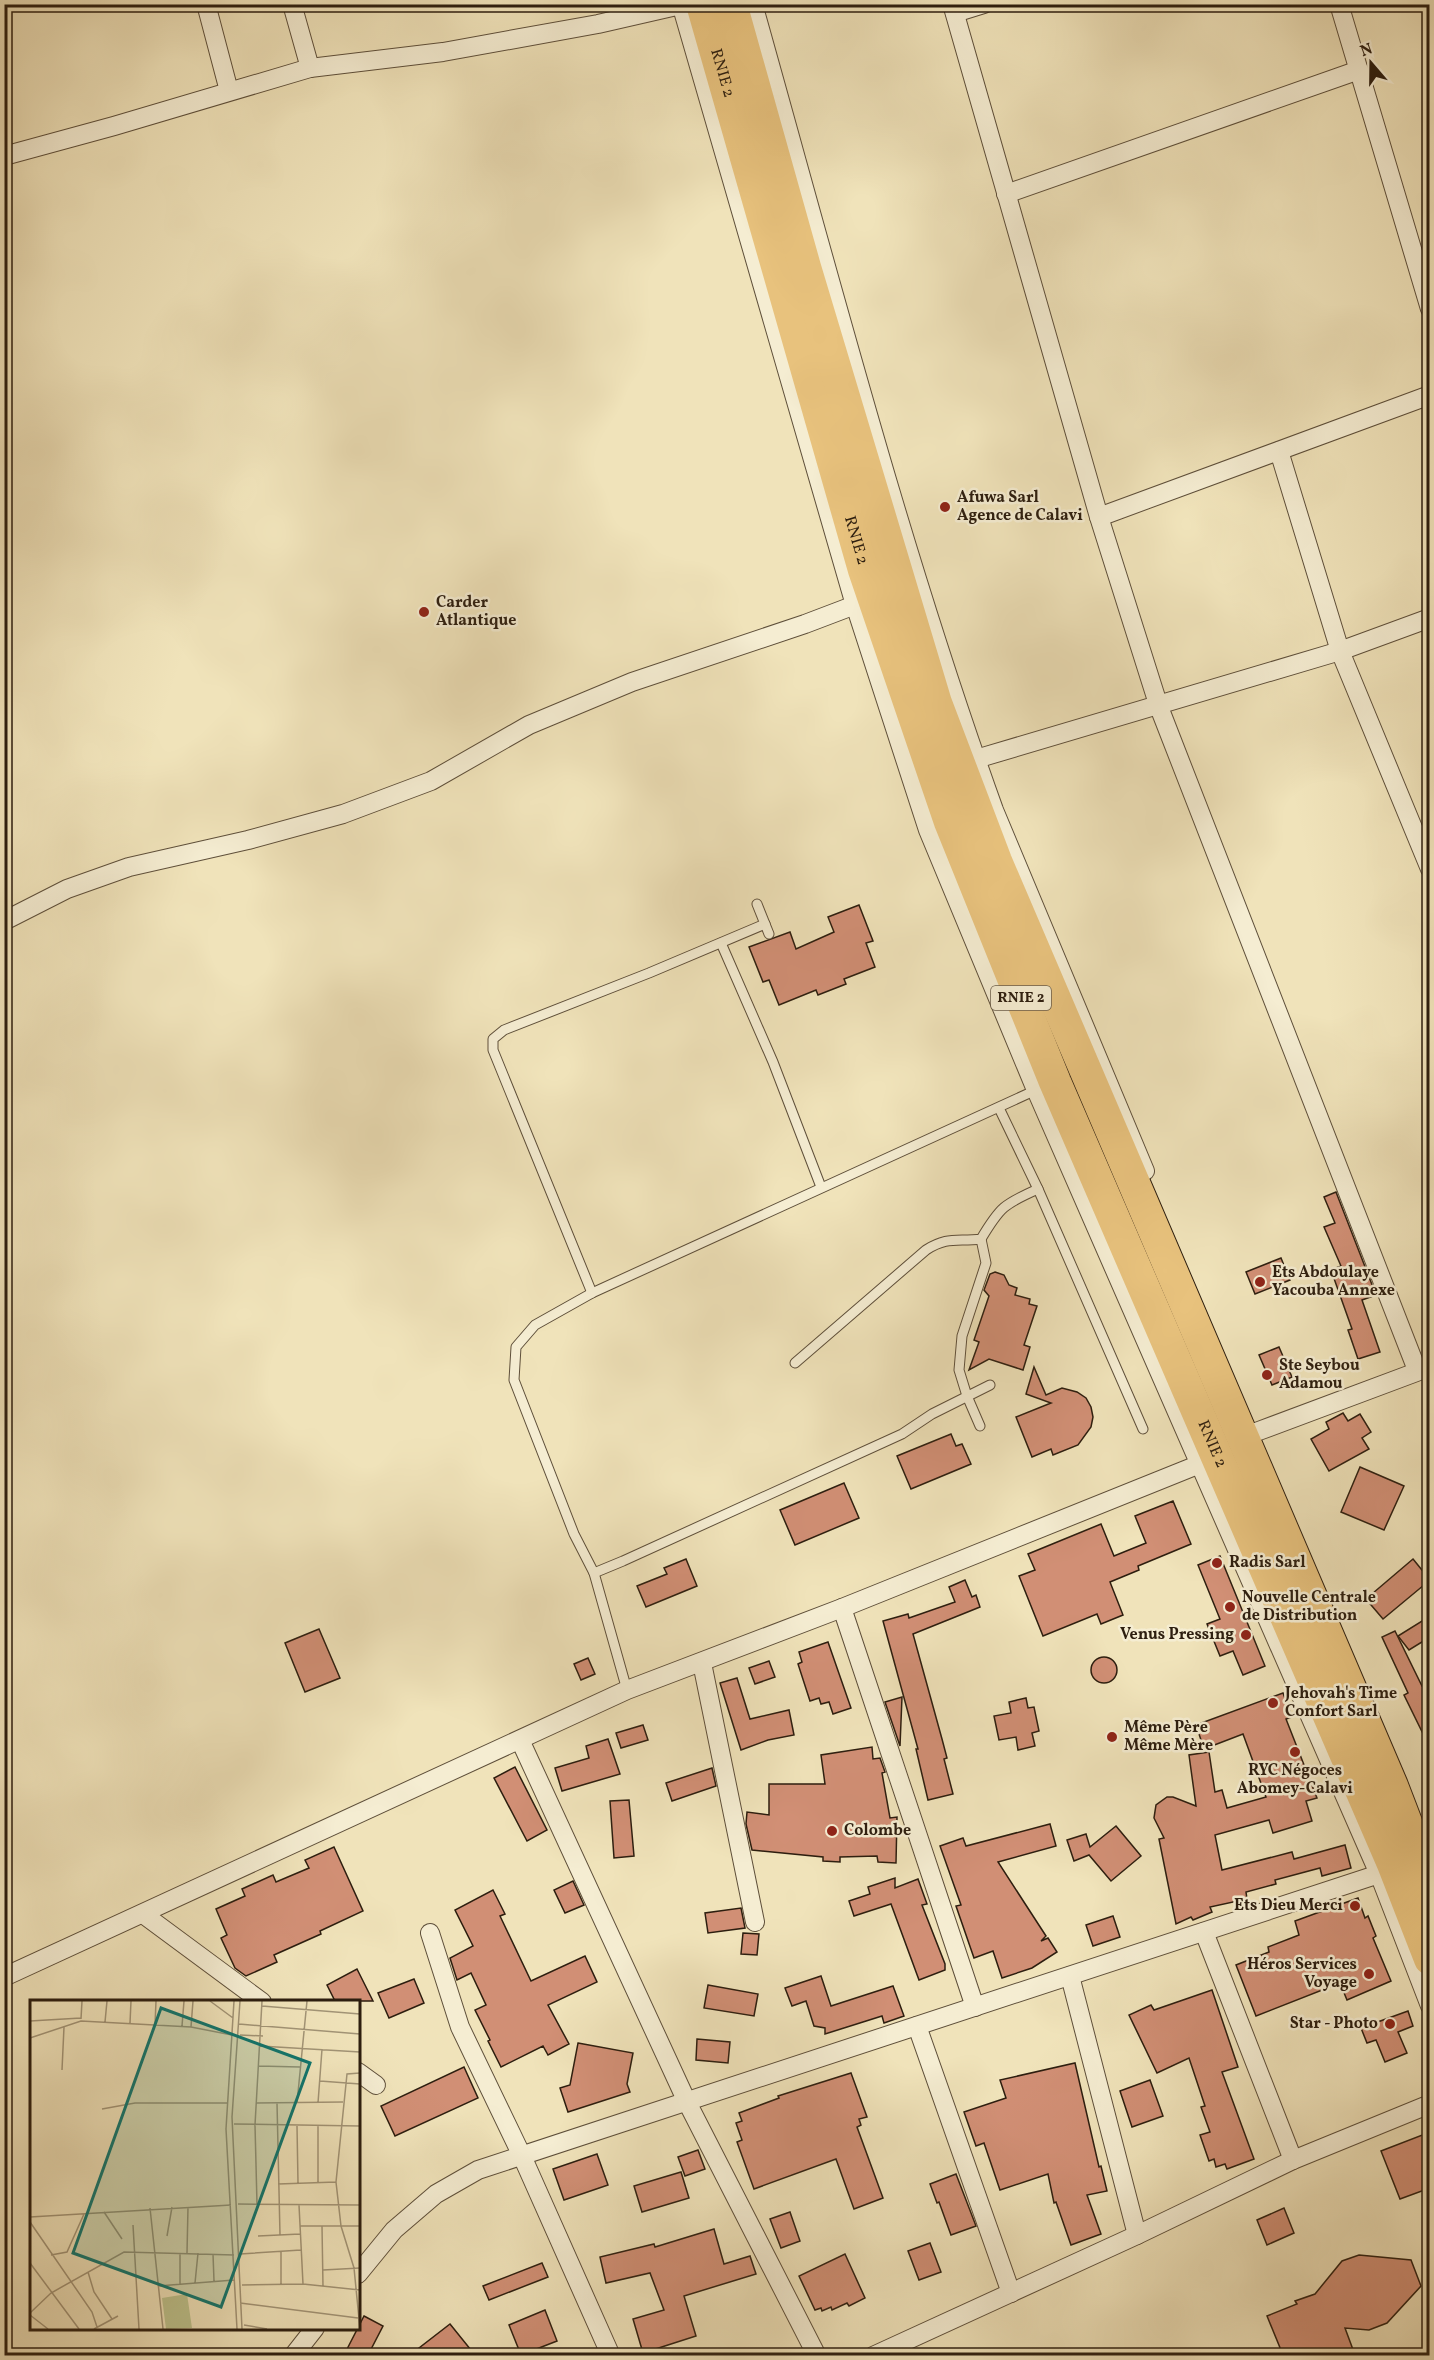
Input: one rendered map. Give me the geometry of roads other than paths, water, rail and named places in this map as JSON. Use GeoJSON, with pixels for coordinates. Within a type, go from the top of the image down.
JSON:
{"type":"FeatureCollection","features":[{"type":"Feature","properties":{"kind":"highway","name":"RNIE 2"},"geometry":{"type":"LineString","coordinates":[[702,4],[864,570],[950,822],[1055,1082],[1384,1842],[1430,1959]]}},
{"type":"Feature","properties":{"kind":"highway","name":"RNIE 2"},"geometry":{"type":"LineString","coordinates":[[731,4],[805,267],[936,703],[1001,872],[1370,1734],[1430,1885]]}},
{"type":"Feature","properties":{"kind":"street"},"geometry":{"type":"LineString","coordinates":[[206,4],[229,91]]}},
{"type":"Feature","properties":{"kind":"street"},"geometry":{"type":"LineString","coordinates":[[292,4],[310,68]]}},
{"type":"Feature","properties":{"kind":"street"},"geometry":{"type":"LineString","coordinates":[[753,4],[910,560],[975,759],[994,810],[1430,1841]]}},
{"type":"Feature","properties":{"kind":"street"},"geometry":{"type":"LineString","coordinates":[[984,4],[954,9],[1099,516],[1159,706],[1423,1369],[1256,1432]]}},
{"type":"Feature","properties":{"kind":"street"},"geometry":{"type":"LineString","coordinates":[[1339,4],[1430,309]]}},
{"type":"Feature","properties":{"kind":"street"},"geometry":{"type":"LineString","coordinates":[[4,156],[310,68],[443,52],[597,24],[681,5],[855,605],[928,830],[1036,1090],[1379,1874],[1430,2006]]}},
{"type":"Feature","properties":{"kind":"street"},"geometry":{"type":"LineString","coordinates":[[1006,194],[1359,70]]}},
{"type":"Feature","properties":{"kind":"street"},"geometry":{"type":"LineString","coordinates":[[1099,516],[1430,395]]}},
{"type":"Feature","properties":{"kind":"street"},"geometry":{"type":"LineString","coordinates":[[1279,451],[1340,651],[1430,869]]}},
{"type":"Feature","properties":{"kind":"street"},"geometry":{"type":"LineString","coordinates":[[4,921],[67,889],[129,867],[258,837],[343,814],[431,782],[529,725],[632,682],[855,605]]}},
{"type":"Feature","properties":{"kind":"street"},"geometry":{"type":"LineString","coordinates":[[975,759],[1340,651],[1430,618]]}},
{"type":"Feature","properties":{"kind":"street"},"geometry":{"type":"LineString","coordinates":[[4,1977],[627,1690],[842,1608],[1200,1464]]}},
{"type":"Feature","properties":{"kind":"street"},"geometry":{"type":"LineString","coordinates":[[842,1608],[975,2007]]}},
{"type":"Feature","properties":{"kind":"street"},"geometry":{"type":"LineString","coordinates":[[702,1663],[755,1922]]}},
{"type":"Feature","properties":{"kind":"street"},"geometry":{"type":"LineString","coordinates":[[520,1740],[687,2102],[817,2355]]}},
{"type":"Feature","properties":{"kind":"street"},"geometry":{"type":"LineString","coordinates":[[360,2272],[394,2230],[436,2194],[478,2170],[1379,1874]]}},
{"type":"Feature","properties":{"kind":"street"},"geometry":{"type":"LineString","coordinates":[[143,1914],[261,2000]]}},
{"type":"Feature","properties":{"kind":"street"},"geometry":{"type":"LineString","coordinates":[[1204,1932],[1293,2160]]}},
{"type":"Feature","properties":{"kind":"street"},"geometry":{"type":"LineString","coordinates":[[430,1933],[460,2027],[522,2156],[612,2355]]}},
{"type":"Feature","properties":{"kind":"street"},"geometry":{"type":"LineString","coordinates":[[1070,1976],[1137,2235]]}},
{"type":"Feature","properties":{"kind":"street"},"geometry":{"type":"LineString","coordinates":[[917,2026],[1011,2293]]}},
{"type":"Feature","properties":{"kind":"street"},"geometry":{"type":"LineString","coordinates":[[360,2073],[376,2085]]}},
{"type":"Feature","properties":{"kind":"street"},"geometry":{"type":"LineString","coordinates":[[873,2355],[1137,2235],[1293,2160],[1430,2104]]}},
{"type":"Feature","properties":{"kind":"street"},"geometry":{"type":"LineString","coordinates":[[293,2355],[313,2330]]}},
{"type":"Feature","properties":{"kind":"lane"},"geometry":{"type":"LineString","coordinates":[[757,904],[769,934]]}},
{"type":"Feature","properties":{"kind":"lane"},"geometry":{"type":"LineString","coordinates":[[592,1293],[493,1050],[493,1039],[504,1030],[765,924]]}},
{"type":"Feature","properties":{"kind":"lane"},"geometry":{"type":"LineString","coordinates":[[721,942],[773,1062],[821,1188]]}},
{"type":"Feature","properties":{"kind":"lane"},"geometry":{"type":"LineString","coordinates":[[627,1690],[594,1573],[574,1534],[514,1380],[516,1347],[535,1325],[592,1293],[1036,1090]]}},
{"type":"Feature","properties":{"kind":"lane"},"geometry":{"type":"LineString","coordinates":[[999,1108],[1038,1189],[1143,1429]]}},
{"type":"Feature","properties":{"kind":"lane"},"geometry":{"type":"LineString","coordinates":[[980,1426],[959,1370],[962,1336],[986,1263],[981,1239],[997,1211],[1010,1201],[1038,1189]]}},
{"type":"Feature","properties":{"kind":"lane"},"geometry":{"type":"LineString","coordinates":[[795,1363],[926,1250],[939,1242],[950,1239],[981,1239]]}},
{"type":"Feature","properties":{"kind":"lane"},"geometry":{"type":"LineString","coordinates":[[594,1573],[902,1434],[990,1385]]}},
{"type":"Feature","properties":{"kind":"place","name":"Afuwa Sarl Agence de Calavi"},"geometry":{"type":"Point","coordinates":[945,507]}},
{"type":"Feature","properties":{"kind":"place","name":"Carder Atlantique"},"geometry":{"type":"Point","coordinates":[424,612]}},
{"type":"Feature","properties":{"kind":"place","name":"Ets Abdoulaye Yacouba Annexe"},"geometry":{"type":"Point","coordinates":[1260,1282]}},
{"type":"Feature","properties":{"kind":"place","name":"Ste Seybou Adamou"},"geometry":{"type":"Point","coordinates":[1267,1375]}},
{"type":"Feature","properties":{"kind":"place","name":"Radis Sarl"},"geometry":{"type":"Point","coordinates":[1217,1563]}},
{"type":"Feature","properties":{"kind":"place","name":"Nouvelle Centrale de Distribution"},"geometry":{"type":"Point","coordinates":[1230,1607]}},
{"type":"Feature","properties":{"kind":"place","name":"Venus Pressing"},"geometry":{"type":"Point","coordinates":[1246,1635]}},
{"type":"Feature","properties":{"kind":"place","name":"Jehovah's Time Confort Sarl"},"geometry":{"type":"Point","coordinates":[1273,1703]}},
{"type":"Feature","properties":{"kind":"place","name":"Même Père Même Mère"},"geometry":{"type":"Point","coordinates":[1112,1737]}},
{"type":"Feature","properties":{"kind":"place","name":"RYC Négoces Abomey-Calavi"},"geometry":{"type":"Point","coordinates":[1295,1752]}},
{"type":"Feature","properties":{"kind":"place","name":"Colombe"},"geometry":{"type":"Point","coordinates":[832,1831]}},
{"type":"Feature","properties":{"kind":"place","name":"Ets Dieu Merci"},"geometry":{"type":"Point","coordinates":[1355,1906]}},
{"type":"Feature","properties":{"kind":"place","name":"Héros Services Voyage"},"geometry":{"type":"Point","coordinates":[1369,1974]}},
{"type":"Feature","properties":{"kind":"place","name":"Star - Photo"},"geometry":{"type":"Point","coordinates":[1390,2024]}}]}
